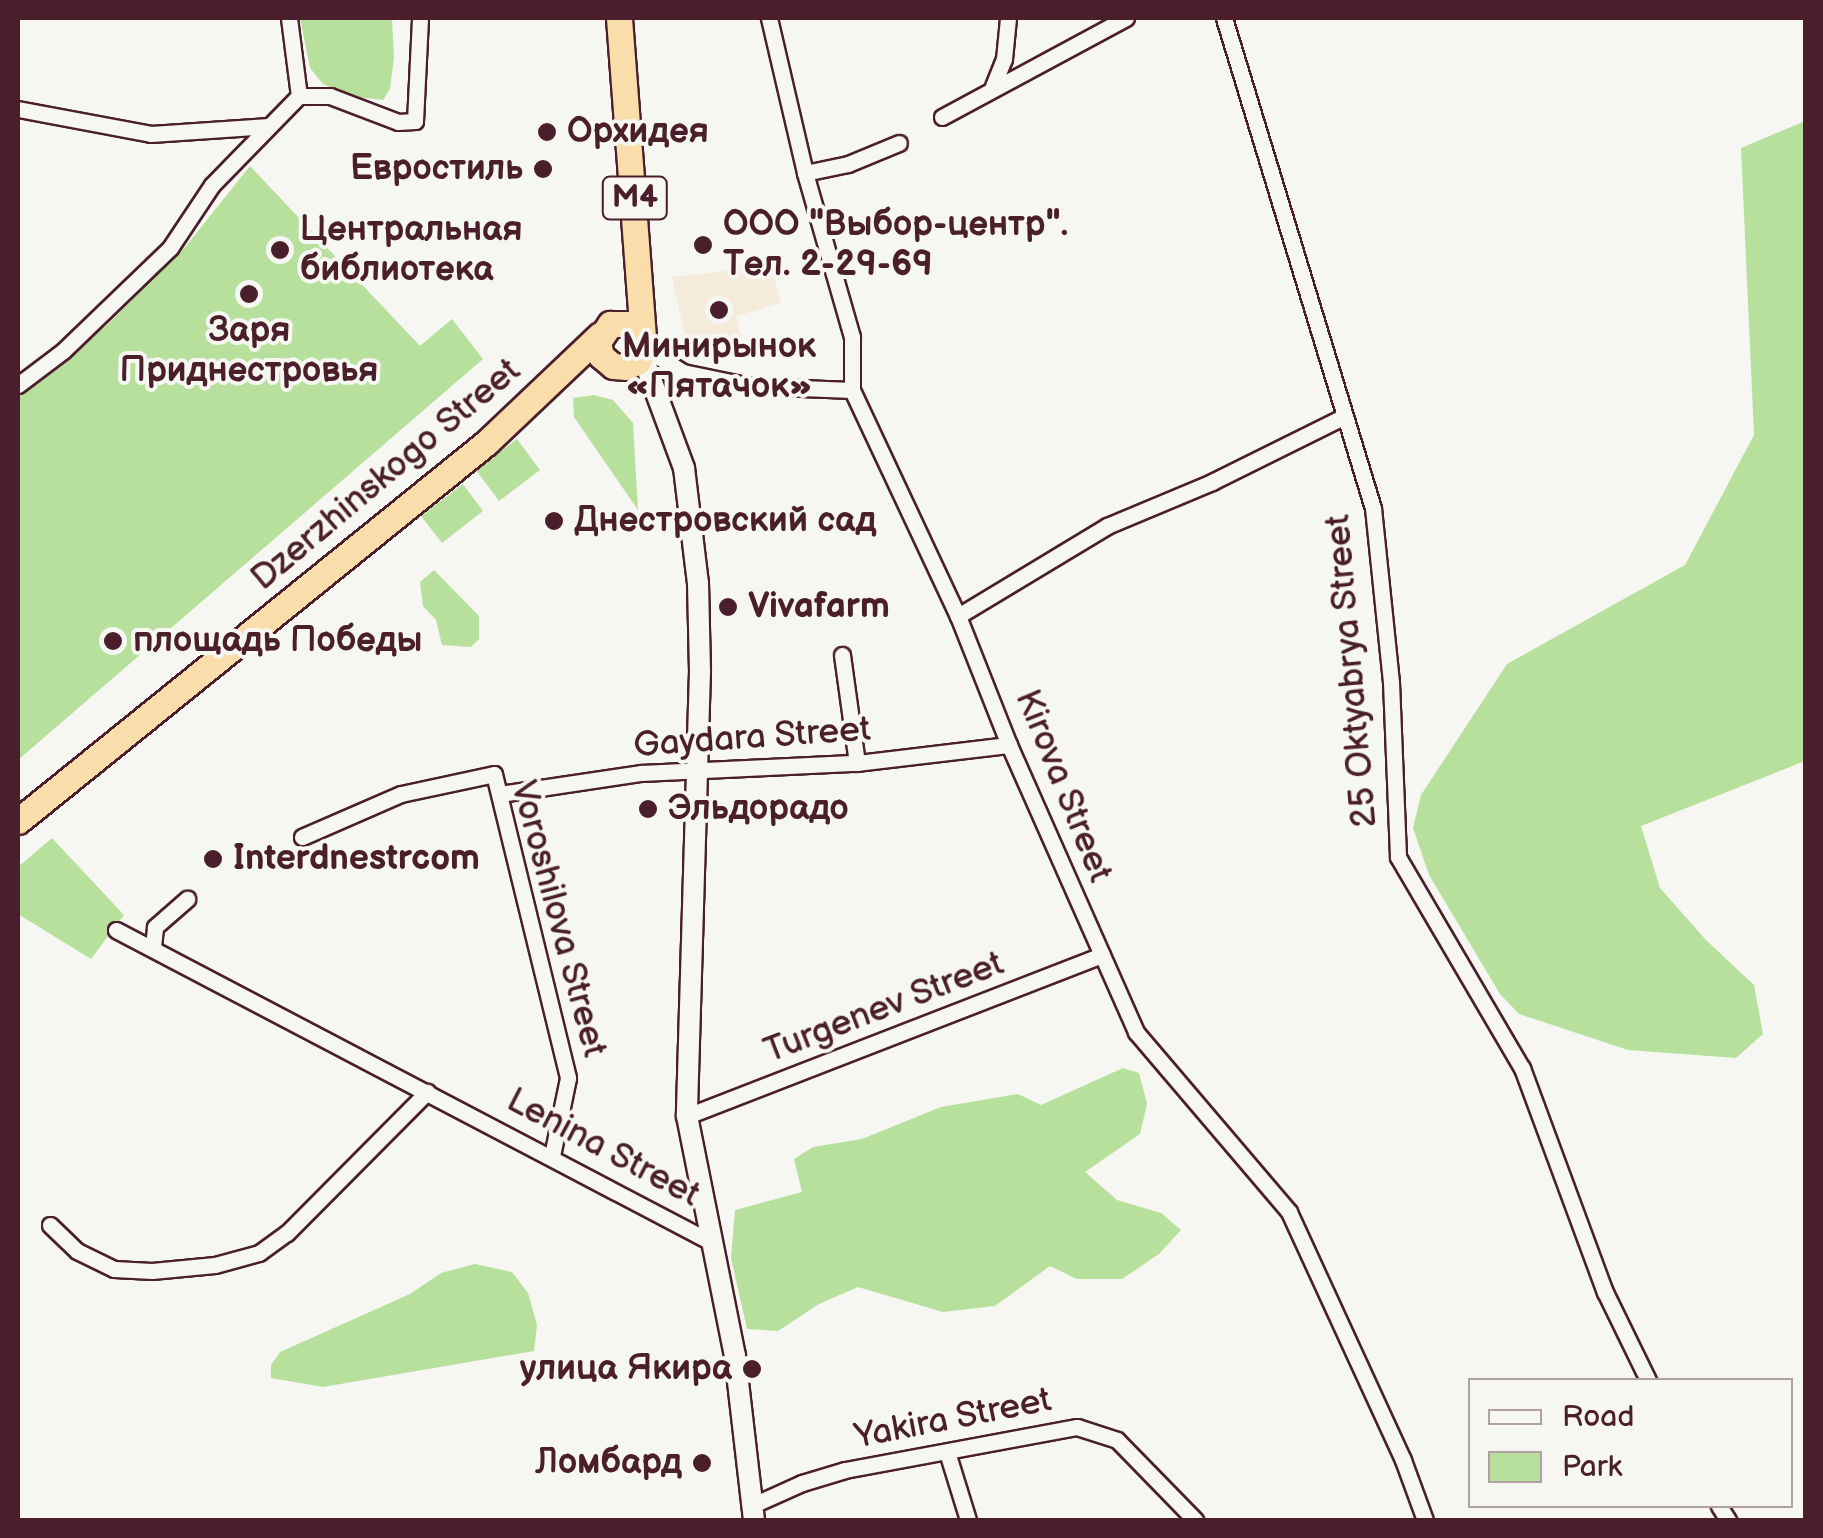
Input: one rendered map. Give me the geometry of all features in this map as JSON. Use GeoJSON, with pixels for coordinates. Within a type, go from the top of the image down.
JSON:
{"type":"FeatureCollection","features":[{"type":"Feature","properties":{"kind":"highway","name":"M4"},"geometry":{"type":"LineString","coordinates":[[618,18],[642,288],[632,354]]}},
{"type":"Feature","properties":{"kind":"highway","name":"Dzerzhinskogo Street"},"geometry":{"type":"LineString","coordinates":[[18,821],[486,443],[566,369],[642,288]]}},
{"type":"Feature","properties":{"kind":"highway"},"geometry":{"type":"LineString","coordinates":[[632,324],[632,354],[602,356],[605,330],[632,324]]}},
{"type":"Feature","properties":{"kind":"highway"},"geometry":{"type":"LineString","coordinates":[[566,369],[632,354]]}},
{"type":"Feature","properties":{"kind":"street"},"geometry":{"type":"LineString","coordinates":[[289,18],[299,96]]}},
{"type":"Feature","properties":{"kind":"street"},"geometry":{"type":"LineString","coordinates":[[19,378],[63,351],[170,248],[212,185],[299,96],[330,96],[382,119],[415,122],[420,18]]}},
{"type":"Feature","properties":{"kind":"street","name":"Kirova Street"},"geometry":{"type":"LineString","coordinates":[[769,18],[805,173],[852,337],[852,390],[994,697],[1009,745],[1136,1032],[1288,1212],[1403,1460],[1425,1520]]}},
{"type":"Feature","properties":{"kind":"street"},"geometry":{"type":"LineString","coordinates":[[992,86],[1004,59],[1008,18]]}},
{"type":"Feature","properties":{"kind":"street"},"geometry":{"type":"LineString","coordinates":[[942,116],[1126,18]]}},
{"type":"Feature","properties":{"kind":"street","name":"25 Oktyabrya Street"},"geometry":{"type":"LineString","coordinates":[[1224,18],[1373,508],[1380,560],[1398,857],[1522,1068],[1606,1292],[1647,1378]]}},
{"type":"Feature","properties":{"kind":"street"},"geometry":{"type":"LineString","coordinates":[[18,109],[152,134],[269,126]]}},
{"type":"Feature","properties":{"kind":"street"},"geometry":{"type":"LineString","coordinates":[[805,173],[848,164],[899,143]]}},
{"type":"Feature","properties":{"kind":"street"},"geometry":{"type":"LineString","coordinates":[[632,354],[683,372],[750,386],[852,390]]}},
{"type":"Feature","properties":{"kind":"street"},"geometry":{"type":"LineString","coordinates":[[632,354],[660,395],[684,468],[698,583],[687,1116],[711,1242]]}},
{"type":"Feature","properties":{"kind":"street"},"geometry":{"type":"LineString","coordinates":[[958,616],[1107,526],[1212,482],[1343,417]]}},
{"type":"Feature","properties":{"kind":"street"},"geometry":{"type":"LineString","coordinates":[[842,655],[857,763]]}},
{"type":"Feature","properties":{"kind":"street","name":"Gaydara Street"},"geometry":{"type":"LineString","coordinates":[[500,794],[697,770],[857,763],[1009,745]]}},
{"type":"Feature","properties":{"kind":"street","name":"Voroshilova Street"},"geometry":{"type":"LineString","coordinates":[[302,836],[401,794],[494,774],[568,1078],[552,1156]]}},
{"type":"Feature","properties":{"kind":"street"},"geometry":{"type":"LineString","coordinates":[[153,947],[156,927],[186,899]]}},
{"type":"Feature","properties":{"kind":"street","name":"Lenina Street"},"geometry":{"type":"LineString","coordinates":[[116,930],[711,1242],[735,1356],[754,1513]]}},
{"type":"Feature","properties":{"kind":"street","name":"Turgenev Street"},"geometry":{"type":"LineString","coordinates":[[687,1116],[1102,955]]}},
{"type":"Feature","properties":{"kind":"street"},"geometry":{"type":"LineString","coordinates":[[50,1225],[77,1251],[114,1268],[152,1271],[215,1265],[258,1253],[286,1233],[427,1092]]}},
{"type":"Feature","properties":{"kind":"street","name":"Yakira Street"},"geometry":{"type":"LineString","coordinates":[[754,1513],[802,1483],[845,1470],[1066,1428],[1088,1430],[1117,1440],[1195,1520]]}},
{"type":"Feature","properties":{"kind":"street"},"geometry":{"type":"LineString","coordinates":[[948,1452],[968,1520]]}},
{"type":"Feature","properties":{"kind":"shaded area","name":"Минирынок «Пятачок»"},"geometry":{"type":"Polygon","coordinates":[[[771,266],[781,303],[736,316],[743,343],[690,359],[672,277],[771,266]]]}},
{"type":"Feature","properties":{"kind":"green space"},"geometry":{"type":"Polygon","coordinates":[[[300,18],[392,18],[394,57],[390,89],[383,100],[348,96],[323,84],[310,68],[300,18]]]}},
{"type":"Feature","properties":{"kind":"green space"},"geometry":{"type":"Polygon","coordinates":[[[1805,121],[1805,761],[1641,826],[1660,888],[1706,940],[1754,985],[1763,1034],[1736,1058],[1628,1050],[1519,1014],[1500,994],[1429,875],[1413,828],[1421,795],[1507,664],[1685,565],[1754,435],[1741,148],[1805,121]]]}},
{"type":"Feature","properties":{"kind":"green space"},"geometry":{"type":"Polygon","coordinates":[[[250,166],[420,346],[452,319],[483,359],[18,760],[18,390],[108,324],[186,246],[250,166]]]}},
{"type":"Feature","properties":{"kind":"green space"},"geometry":{"type":"Polygon","coordinates":[[[594,395],[613,400],[633,423],[638,510],[574,417],[573,398],[594,395]]]}},
{"type":"Feature","properties":{"kind":"green space"},"geometry":{"type":"Polygon","coordinates":[[[517,439],[540,470],[499,501],[476,470],[517,439]]]}},
{"type":"Feature","properties":{"kind":"green space"},"geometry":{"type":"Polygon","coordinates":[[[463,484],[483,511],[442,543],[421,516],[463,484]]]}},
{"type":"Feature","properties":{"kind":"green space"},"geometry":{"type":"Polygon","coordinates":[[[434,570],[479,616],[479,639],[471,647],[442,645],[436,620],[423,606],[420,582],[434,570]]]}},
{"type":"Feature","properties":{"kind":"green space"},"geometry":{"type":"Polygon","coordinates":[[[52,838],[124,915],[91,959],[18,914],[18,867],[52,838]]]}},
{"type":"Feature","properties":{"kind":"green space"},"geometry":{"type":"Polygon","coordinates":[[[1123,1068],[1139,1073],[1147,1104],[1140,1134],[1085,1172],[1117,1200],[1161,1213],[1181,1230],[1159,1254],[1122,1279],[1077,1279],[1050,1266],[995,1306],[943,1312],[858,1287],[819,1304],[778,1331],[747,1329],[731,1258],[735,1210],[802,1192],[794,1159],[813,1147],[862,1139],[941,1107],[1018,1094],[1041,1105],[1123,1068]]]}},
{"type":"Feature","properties":{"kind":"green space"},"geometry":{"type":"Polygon","coordinates":[[[475,1264],[512,1272],[528,1293],[537,1325],[534,1351],[323,1387],[271,1378],[271,1365],[280,1352],[410,1294],[441,1273],[475,1264]]]}},
{"type":"Feature","properties":{"kind":"place","name":"Орхидея"},"geometry":{"type":"Point","coordinates":[547,132]}},
{"type":"Feature","properties":{"kind":"place","name":"Евростиль"},"geometry":{"type":"Point","coordinates":[543,169]}},
{"type":"Feature","properties":{"kind":"place","name":"ООО \"Выбор-центр\". Тел. 2-29-69"},"geometry":{"type":"Point","coordinates":[703,245]}},
{"type":"Feature","properties":{"kind":"place","name":"Центральная библиотека"},"geometry":{"type":"Point","coordinates":[280,250]}},
{"type":"Feature","properties":{"kind":"place","name":"Заря Приднестровья"},"geometry":{"type":"Point","coordinates":[249,294]}},
{"type":"Feature","properties":{"kind":"place","name":"Минирынок «Пятачок»"},"geometry":{"type":"Point","coordinates":[719,310]}},
{"type":"Feature","properties":{"kind":"place","name":"Днестровский сад"},"geometry":{"type":"Point","coordinates":[554,521]}},
{"type":"Feature","properties":{"kind":"place","name":"Vivafarm"},"geometry":{"type":"Point","coordinates":[728,607]}},
{"type":"Feature","properties":{"kind":"place","name":"площадь Победы"},"geometry":{"type":"Point","coordinates":[113,641]}},
{"type":"Feature","properties":{"kind":"place","name":"Эльдорадо"},"geometry":{"type":"Point","coordinates":[648,809]}},
{"type":"Feature","properties":{"kind":"place","name":"Interdnestrcom"},"geometry":{"type":"Point","coordinates":[213,859]}},
{"type":"Feature","properties":{"kind":"place","name":"улица Якира"},"geometry":{"type":"Point","coordinates":[752,1369]}},
{"type":"Feature","properties":{"kind":"place","name":"Ломбард"},"geometry":{"type":"Point","coordinates":[702,1463]}}]}
